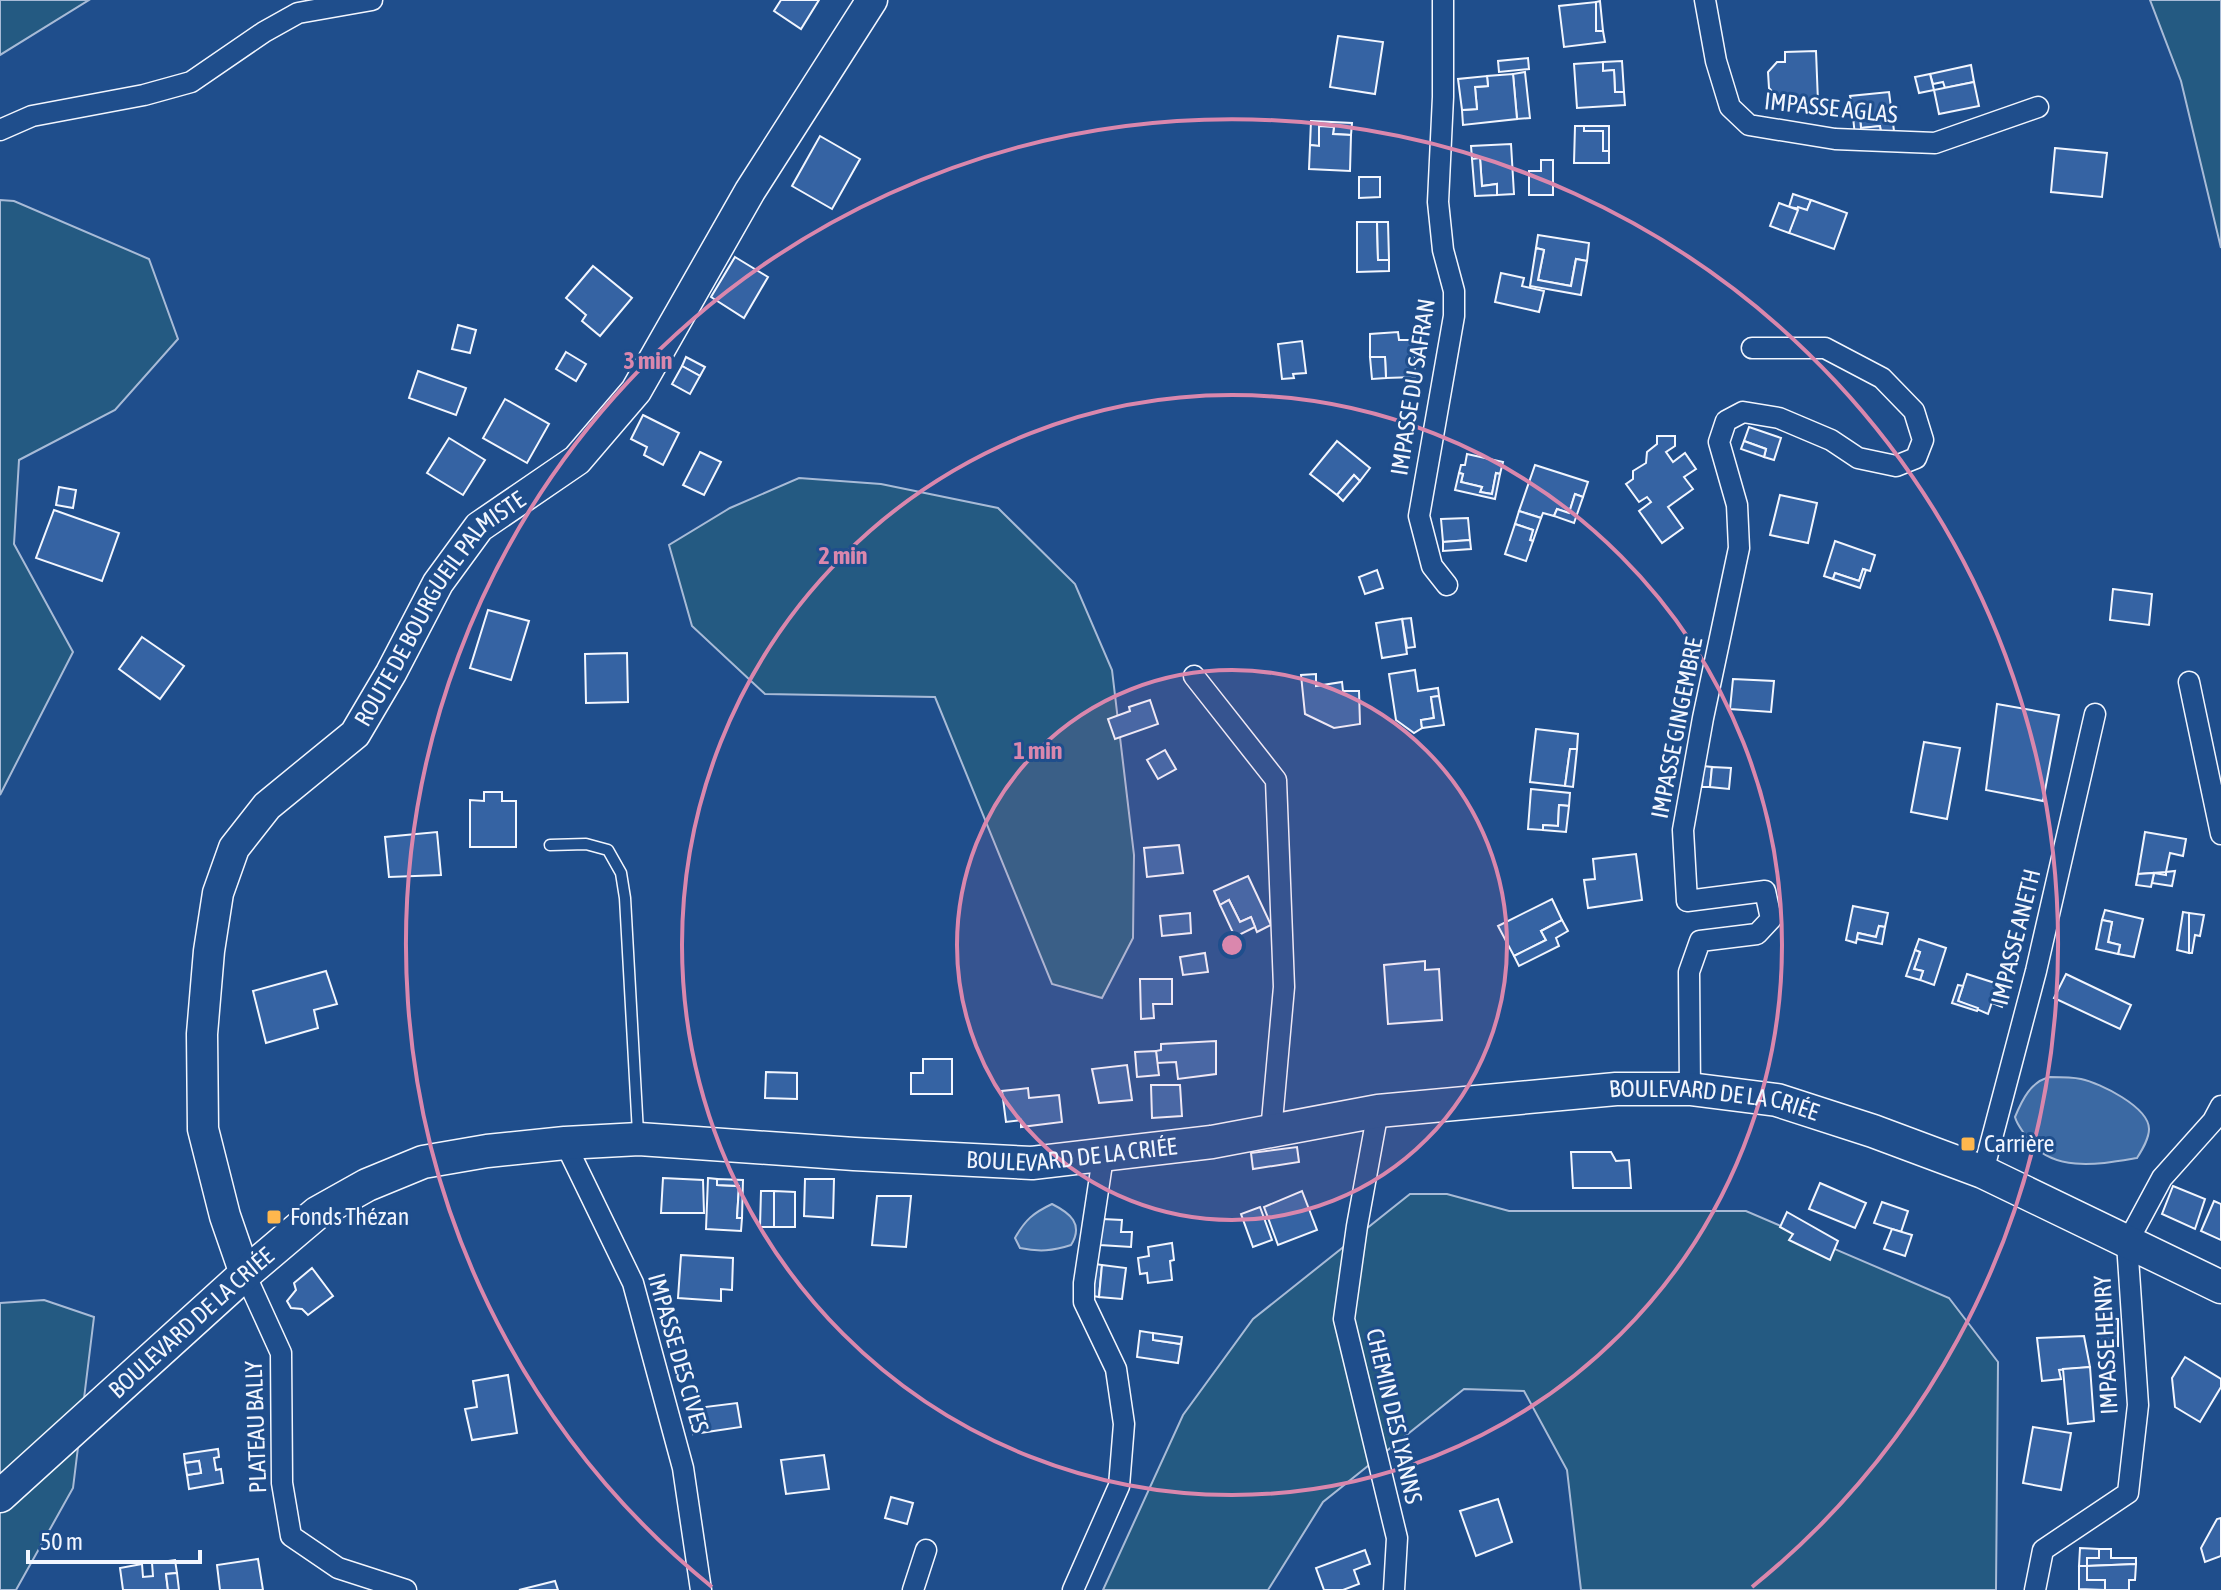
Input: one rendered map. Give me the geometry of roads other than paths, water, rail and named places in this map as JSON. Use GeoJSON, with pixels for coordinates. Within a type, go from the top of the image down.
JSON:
{"type":"FeatureCollection","features":[{"type":"Feature","properties":{"kind":"main road","name":"BOULEVARD DE LA CRIÉE"},"geometry":{"type":"LineString","coordinates":[[0,1496],[245,1274],[317,1213],[367,1185],[423,1162],[487,1151],[565,1143],[639,1139],[1032,1163],[1103,1157],[1271,1132],[1378,1111],[1616,1089],[1690,1089],[1777,1100],[1873,1131],[1983,1172],[2221,1287]]}},
{"type":"Feature","properties":{"kind":"street"},"geometry":{"type":"LineString","coordinates":[[0,130],[32,116],[144,95],[191,82],[264,32],[298,13],[372,0]]}},
{"type":"Feature","properties":{"kind":"street","name":"ROUTE DE BOURGUEIL PALMISTE"},"geometry":{"type":"LineString","coordinates":[[245,1274],[225,1216],[203,1129],[202,1034],[209,951],[218,893],[234,848],[267,806],[355,734],[438,583],[479,527],[577,460],[636,391],[750,191],[872,0]]}},
{"type":"Feature","properties":{"kind":"street","name":"IMPASSE DU SAFRAN"},"geometry":{"type":"LineString","coordinates":[[1443,0],[1443,97],[1438,202],[1443,250],[1454,291],[1454,316],[1419,516],[1432,566],[1447,585]]}},
{"type":"Feature","properties":{"kind":"street","name":"IMPASSE AGLAS"},"geometry":{"type":"LineString","coordinates":[[1705,0],[1716,61],[1730,107],[1749,125],[1835,139],[1935,143],[2038,107]]}},
{"type":"Feature","properties":{"kind":"street","name":"IMPASSE GINGEMBRE"},"geometry":{"type":"LineString","coordinates":[[1690,1089],[1689,972],[1700,941],[1757,934],[1771,919],[1765,891],[1687,901],[1683,830],[1739,548],[1737,505],[1719,442],[1726,421],[1743,412],[1779,418],[1831,440],[1858,458],[1896,466],[1916,458],[1923,440],[1914,411],[1882,378],[1825,348],[1752,348]]}},
{"type":"Feature","properties":{"kind":"street"},"geometry":{"type":"LineString","coordinates":[[1194,676],[1276,780],[1284,987],[1271,1132]]}},
{"type":"Feature","properties":{"kind":"street"},"geometry":{"type":"LineString","coordinates":[[2189,682],[2221,834]]}},
{"type":"Feature","properties":{"kind":"street","name":"IMPASSE ANETH"},"geometry":{"type":"LineString","coordinates":[[1983,1172],[2036,971],[2095,714]]}},
{"type":"Feature","properties":{"kind":"street"},"geometry":{"type":"LineString","coordinates":[[2127,1243],[2162,1178],[2213,1121],[2221,1106]]}},
{"type":"Feature","properties":{"kind":"street","name":"CHEMIN DES LYANNS"},"geometry":{"type":"LineString","coordinates":[[1378,1111],[1344,1319],[1397,1538],[1394,1590]]}},
{"type":"Feature","properties":{"kind":"street","name":"IMPASSE DES CIVES"},"geometry":{"type":"LineString","coordinates":[[565,1143],[633,1283],[680,1456],[701,1590]]}},
{"type":"Feature","properties":{"kind":"street"},"geometry":{"type":"LineString","coordinates":[[1073,1590],[1119,1486],[1123,1439],[1124,1424],[1116,1369],[1084,1302],[1084,1283],[1103,1157]]}},
{"type":"Feature","properties":{"kind":"street","name":"IMPASSE HENRY"},"geometry":{"type":"LineString","coordinates":[[2035,1590],[2043,1550],[2128,1493],[2138,1405],[2127,1243]]}},
{"type":"Feature","properties":{"kind":"street","name":"PLATEAU BALLY"},"geometry":{"type":"LineString","coordinates":[[245,1274],[281,1353],[282,1483],[291,1536],[338,1568],[406,1590]]}},
{"type":"Feature","properties":{"kind":"street"},"geometry":{"type":"LineString","coordinates":[[913,1590],[926,1550]]}},
{"type":"Feature","properties":{"kind":"lane"},"geometry":{"type":"LineString","coordinates":[[550,845],[586,844],[608,850],[621,873],[639,1139]]}},
{"type":"Feature","properties":{"kind":"place","name":"Carrière"},"geometry":{"type":"Point","coordinates":[1968,1144]}},
{"type":"Feature","properties":{"kind":"place","name":"Fonds Thézan"},"geometry":{"type":"Point","coordinates":[274,1217]}}]}
